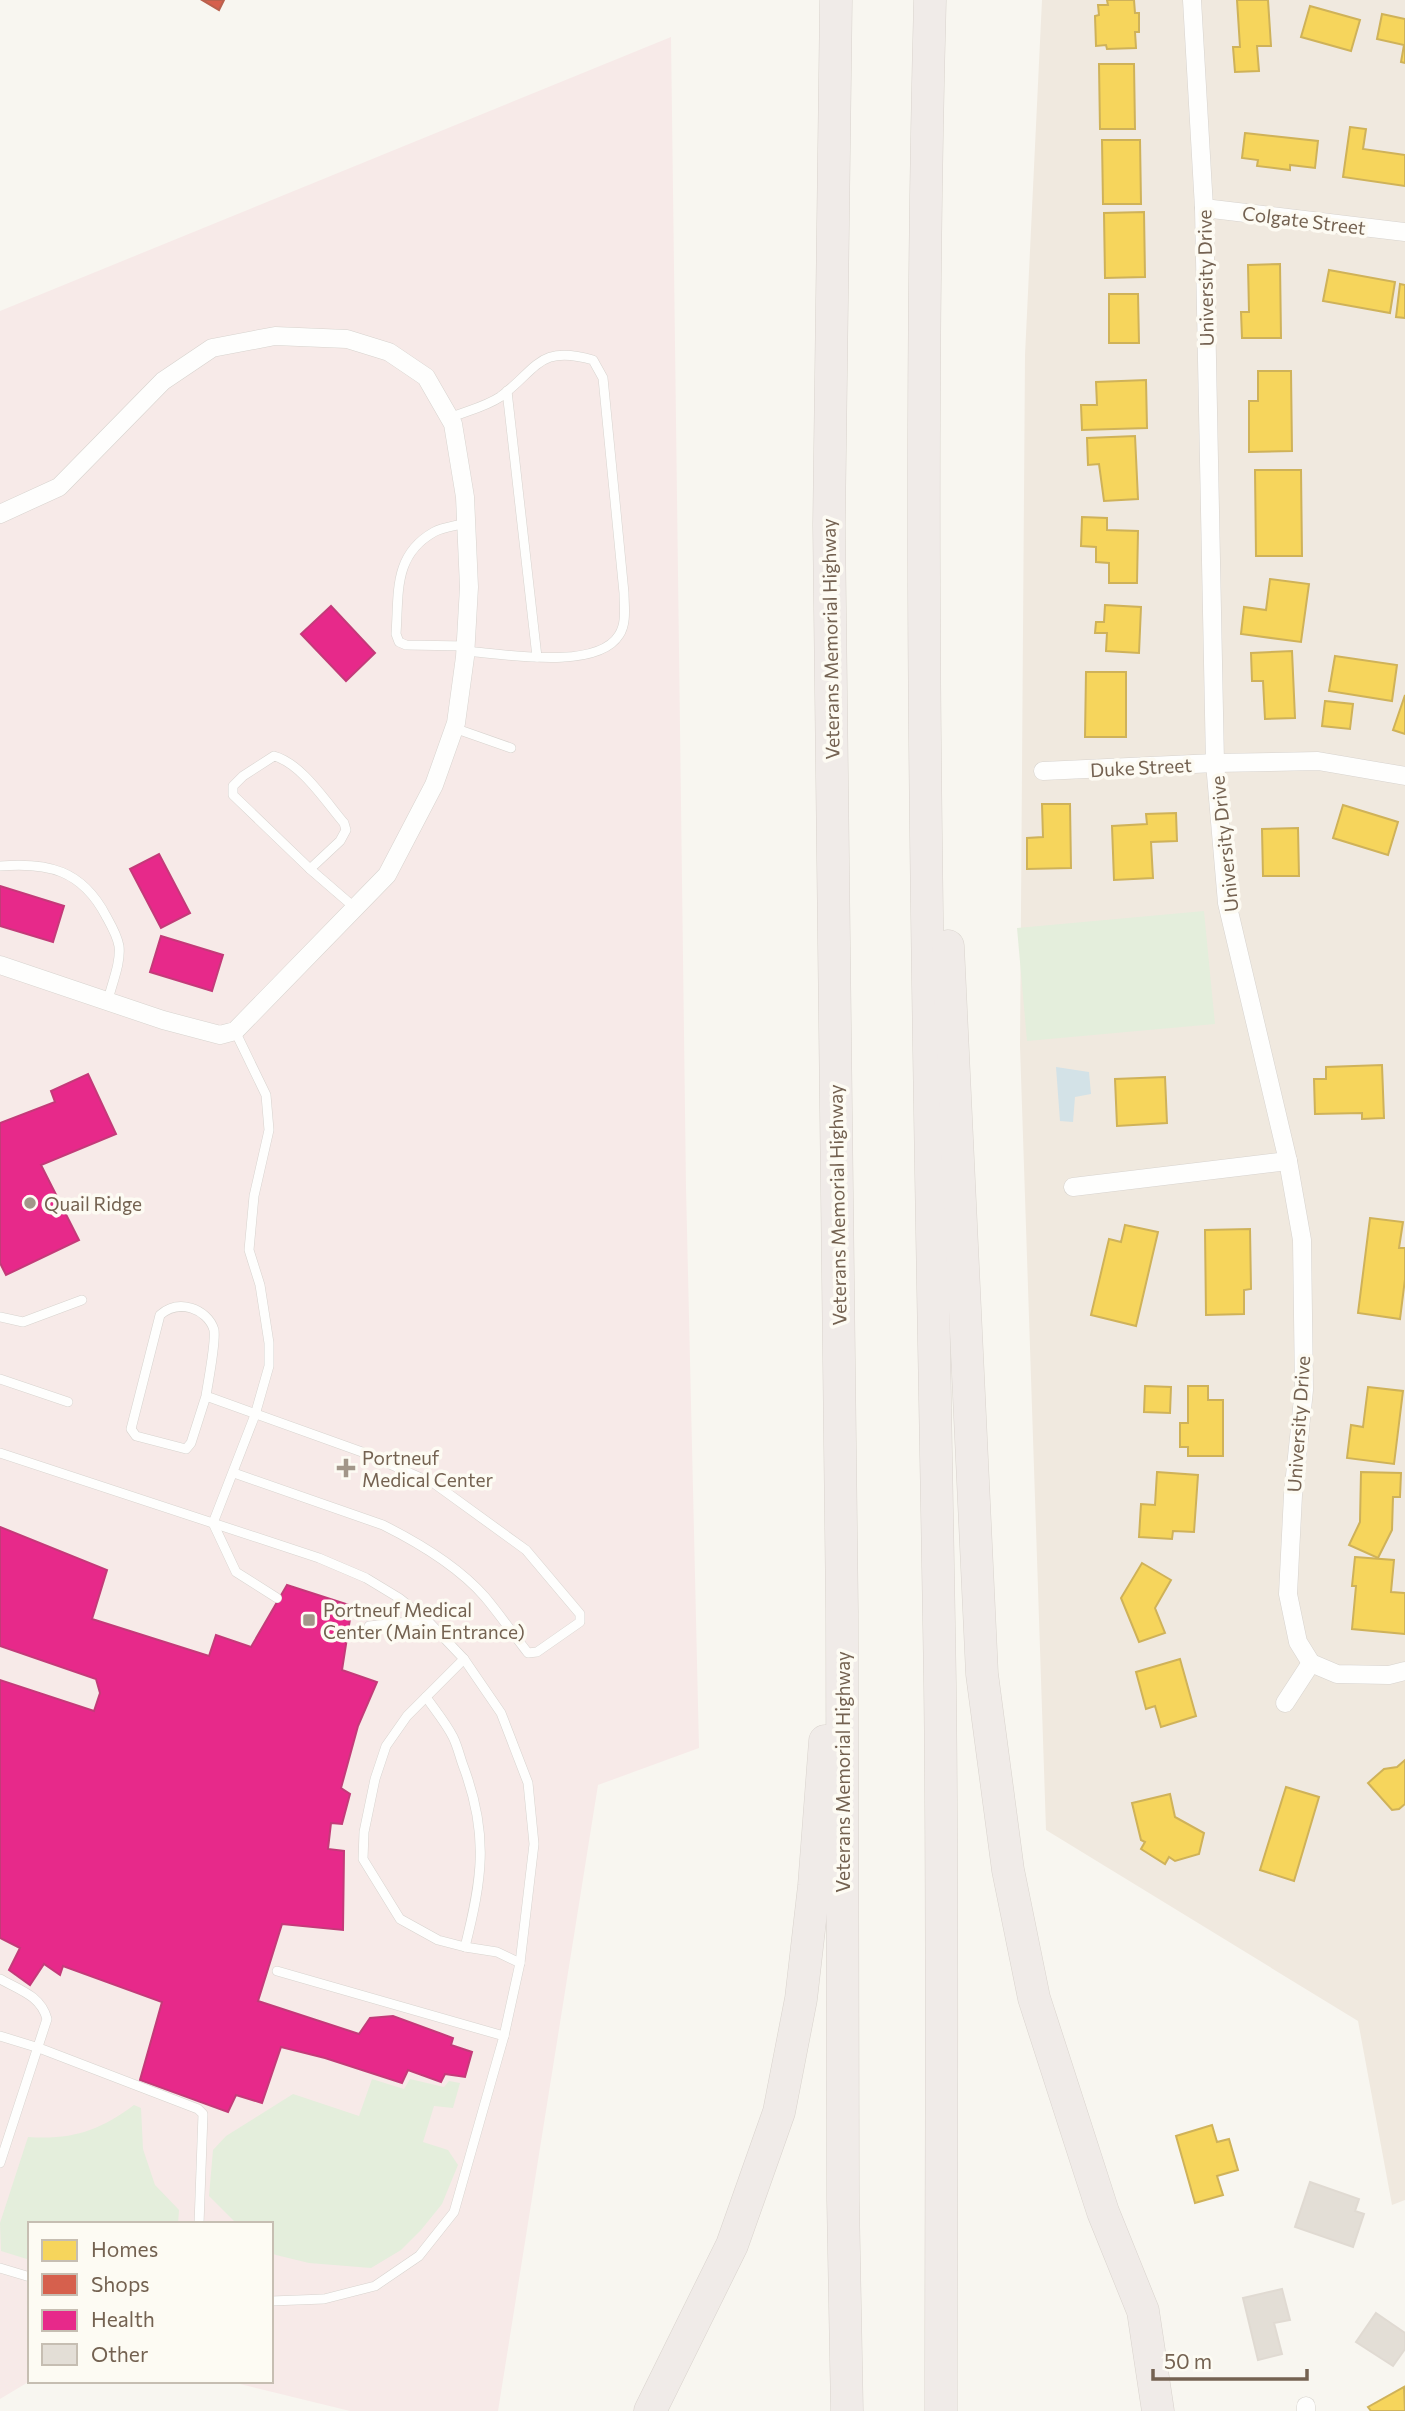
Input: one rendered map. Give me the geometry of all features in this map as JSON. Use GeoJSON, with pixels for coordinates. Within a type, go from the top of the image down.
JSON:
{"type":"FeatureCollection","features":[{"type":"Feature","properties":{"kind":"highway","name":"Veterans Memorial Highway"},"geometry":{"type":"LineString","coordinates":[[836,0],[829,525],[842,1611],[842,2200],[847,2411]]}},
{"type":"Feature","properties":{"kind":"highway"},"geometry":{"type":"LineString","coordinates":[[930,0],[923,492],[926,873],[940,1694],[942,2411]]}},
{"type":"Feature","properties":{"kind":"highway"},"geometry":{"type":"LineString","coordinates":[[926,873],[947,922],[982,1674],[1008,1870],[1034,1998],[1102,2212],[1180,2411]]}},
{"type":"Feature","properties":{"kind":"highway"},"geometry":{"type":"LineString","coordinates":[[650,2411],[732,2245],[779,2112],[801,1999],[814,1886],[821,1771],[842,1611]]}},
{"type":"Feature","properties":{"kind":"highway"},"geometry":{"type":"LineString","coordinates":[[1143,2311],[1158,2411]]}},
{"type":"Feature","properties":{"kind":"street","name":"University Drive"},"geometry":{"type":"LineString","coordinates":[[1192,0],[1203,208],[1215,763],[1227,903],[1288,1161],[1302,1240],[1304,1390],[1293,1495],[1288,1594],[1298,1642],[1311,1663]]}},
{"type":"Feature","properties":{"kind":"street","name":"Colgate Street"},"geometry":{"type":"LineString","coordinates":[[1203,208],[1405,232]]}},
{"type":"Feature","properties":{"kind":"street"},"geometry":{"type":"LineString","coordinates":[[0,514],[59,487],[163,382],[212,348],[275,336],[347,338],[389,352],[426,377],[453,424],[465,497],[469,587],[466,649],[454,728],[435,785],[387,875],[234,1031],[220,1035],[163,1020],[0,965]]}},
{"type":"Feature","properties":{"kind":"street","name":"Duke Street"},"geometry":{"type":"LineString","coordinates":[[1043,771],[1318,761],[1405,776]]}},
{"type":"Feature","properties":{"kind":"street"},"geometry":{"type":"LineString","coordinates":[[1073,1187],[1288,1161]]}},
{"type":"Feature","properties":{"kind":"street"},"geometry":{"type":"LineString","coordinates":[[1285,1703],[1311,1663],[1337,1674],[1389,1675],[1405,1671]]}},
{"type":"Feature","properties":{"kind":"lane"},"geometry":{"type":"LineString","coordinates":[[450,418],[486,405],[507,391],[534,365],[556,355],[572,354],[593,360],[603,378],[625,617],[620,634],[607,649],[584,656],[537,657],[406,645],[399,642],[396,634],[400,575],[405,559],[436,531],[466,523]]}},
{"type":"Feature","properties":{"kind":"lane"},"geometry":{"type":"LineString","coordinates":[[507,391],[537,657]]}},
{"type":"Feature","properties":{"kind":"lane"},"geometry":{"type":"LineString","coordinates":[[454,728],[511,748]]}},
{"type":"Feature","properties":{"kind":"lane"},"geometry":{"type":"LineString","coordinates":[[310,869],[340,841],[346,830],[344,823],[298,769],[286,759],[274,756],[238,781],[233,786],[233,795],[310,869],[355,907]]}},
{"type":"Feature","properties":{"kind":"lane"},"geometry":{"type":"LineString","coordinates":[[0,866],[30,864],[61,871],[83,884],[98,900],[116,934],[119,947],[108,1000]]}},
{"type":"Feature","properties":{"kind":"lane"},"geometry":{"type":"LineString","coordinates":[[234,1031],[266,1095],[268,1129],[254,1196],[248,1250],[260,1285],[269,1343],[269,1366],[255,1415],[213,1522],[236,1572],[277,1598]]}},
{"type":"Feature","properties":{"kind":"lane"},"geometry":{"type":"LineString","coordinates":[[0,1317],[23,1322],[82,1300]]}},
{"type":"Feature","properties":{"kind":"lane"},"geometry":{"type":"LineString","coordinates":[[183,1306],[197,1310],[208,1319],[214,1331],[206,1396],[191,1443],[186,1450],[136,1436],[131,1429],[160,1315],[166,1309],[183,1306]]}},
{"type":"Feature","properties":{"kind":"lane"},"geometry":{"type":"LineString","coordinates":[[0,1379],[68,1402]]}},
{"type":"Feature","properties":{"kind":"lane"},"geometry":{"type":"LineString","coordinates":[[206,1396],[362,1452],[435,1484],[526,1550],[580,1614],[580,1622],[537,1652],[528,1653],[482,1595],[447,1563],[403,1535],[383,1525],[234,1473]]}},
{"type":"Feature","properties":{"kind":"lane"},"geometry":{"type":"LineString","coordinates":[[0,1453],[319,1558],[366,1578],[399,1598],[427,1620],[464,1660],[501,1713],[527,1783],[534,1844],[520,1963],[504,2036],[454,2213],[419,2256],[375,2286],[324,2299],[273,2301]]}},
{"type":"Feature","properties":{"kind":"lane"},"geometry":{"type":"LineString","coordinates":[[369,1626],[427,1620]]}},
{"type":"Feature","properties":{"kind":"lane"},"geometry":{"type":"LineString","coordinates":[[464,1660],[407,1716],[386,1746],[375,1779],[364,1832],[363,1859],[400,1919],[438,1940],[497,1952],[520,1963]]}},
{"type":"Feature","properties":{"kind":"lane"},"geometry":{"type":"LineString","coordinates":[[426,1697],[453,1737],[474,1796],[481,1835],[480,1871],[465,1947]]}},
{"type":"Feature","properties":{"kind":"lane"},"geometry":{"type":"LineString","coordinates":[[277,1971],[504,2036]]}},
{"type":"Feature","properties":{"kind":"lane"},"geometry":{"type":"LineString","coordinates":[[0,1979],[38,1999],[47,2019],[0,2163]]}},
{"type":"Feature","properties":{"kind":"lane"},"geometry":{"type":"LineString","coordinates":[[0,2036],[39,2048],[198,2109],[203,2115],[199,2222]]}},
{"type":"Feature","properties":{"kind":"lane"},"geometry":{"type":"LineString","coordinates":[[0,2268],[28,2276]]}},
{"type":"Feature","properties":{"kind":"shaded area"},"geometry":{"type":"Polygon","coordinates":[[[1042,0],[1405,0],[1405,2200],[1392,2205],[1358,2021],[1046,1830],[1020,1046],[1025,355],[1042,0]]]}},
{"type":"Feature","properties":{"kind":"shaded area","name":"Portneuf Medical Center"},"geometry":{"type":"Polygon","coordinates":[[[671,37],[686,1187],[699,1748],[598,1785],[498,2411],[350,2411],[236,2383],[273,2383],[273,2222],[28,2222],[28,2382],[0,2399],[0,311],[671,37]]]}},
{"type":"Feature","properties":{"kind":"shaded area"},"geometry":{"type":"Polygon","coordinates":[[[1056,1067],[1089,1072],[1091,1094],[1075,1097],[1073,1122],[1060,1121],[1056,1067]]]}},
{"type":"Feature","properties":{"kind":"green space"},"geometry":{"type":"Polygon","coordinates":[[[1204,911],[1215,1024],[1027,1041],[1017,928],[1204,911]]]}},
{"type":"Feature","properties":{"kind":"green space"},"geometry":{"type":"Polygon","coordinates":[[[372,2079],[404,2089],[410,2079],[444,2087],[449,2081],[460,2083],[453,2108],[434,2106],[423,2142],[448,2150],[458,2165],[442,2204],[401,2250],[371,2268],[309,2263],[273,2254],[273,2222],[235,2222],[209,2196],[213,2150],[226,2136],[293,2094],[359,2116],[372,2079]]]}},
{"type":"Feature","properties":{"kind":"green space"},"geometry":{"type":"Polygon","coordinates":[[[134,2105],[141,2108],[143,2149],[155,2185],[179,2210],[178,2222],[28,2222],[28,2259],[1,2251],[0,2223],[28,2137],[72,2135],[109,2121],[134,2105]]]}},
{"type":"Feature","properties":{"kind":"building: Homes"},"geometry":{"type":"Polygon","coordinates":[[[1107,0],[1134,0],[1135,13],[1139,13],[1139,32],[1135,32],[1136,48],[1107,49],[1106,45],[1096,46],[1095,16],[1099,15],[1098,5],[1108,5],[1107,0]]]}},
{"type":"Feature","properties":{"kind":"building: Homes"},"geometry":{"type":"Polygon","coordinates":[[[1237,0],[1268,0],[1271,46],[1257,46],[1259,71],[1235,72],[1233,47],[1240,47],[1237,0]]]}},
{"type":"Feature","properties":{"kind":"building: Homes"},"geometry":{"type":"Polygon","coordinates":[[[1310,6],[1360,20],[1351,51],[1301,37],[1310,6]]]}},
{"type":"Feature","properties":{"kind":"building: Homes"},"geometry":{"type":"Polygon","coordinates":[[[1382,14],[1405,19],[1405,63],[1401,62],[1404,45],[1377,39],[1382,14]]]}},
{"type":"Feature","properties":{"kind":"building: Homes"},"geometry":{"type":"Polygon","coordinates":[[[1099,64],[1134,64],[1135,129],[1100,129],[1099,64]]]}},
{"type":"Feature","properties":{"kind":"building: Homes"},"geometry":{"type":"Polygon","coordinates":[[[1350,127],[1366,129],[1363,149],[1405,155],[1405,186],[1343,177],[1350,127]]]}},
{"type":"Feature","properties":{"kind":"building: Homes"},"geometry":{"type":"Polygon","coordinates":[[[1245,133],[1318,141],[1315,168],[1290,165],[1290,170],[1257,166],[1258,160],[1242,158],[1245,133]]]}},
{"type":"Feature","properties":{"kind":"building: Homes"},"geometry":{"type":"Polygon","coordinates":[[[1102,140],[1140,140],[1141,204],[1103,204],[1102,140]]]}},
{"type":"Feature","properties":{"kind":"building: Homes"},"geometry":{"type":"Polygon","coordinates":[[[1144,212],[1145,277],[1105,278],[1104,213],[1144,212]]]}},
{"type":"Feature","properties":{"kind":"building: Homes"},"geometry":{"type":"Polygon","coordinates":[[[1280,264],[1281,338],[1242,338],[1241,312],[1249,312],[1248,265],[1280,264]]]}},
{"type":"Feature","properties":{"kind":"building: Homes"},"geometry":{"type":"Polygon","coordinates":[[[1329,270],[1395,282],[1390,313],[1323,301],[1329,270]]]}},
{"type":"Feature","properties":{"kind":"building: Homes"},"geometry":{"type":"Polygon","coordinates":[[[1400,284],[1405,285],[1405,318],[1396,317],[1400,284]]]}},
{"type":"Feature","properties":{"kind":"building: Homes"},"geometry":{"type":"Polygon","coordinates":[[[1109,294],[1138,294],[1139,343],[1109,343],[1109,294]]]}},
{"type":"Feature","properties":{"kind":"building: Homes"},"geometry":{"type":"Polygon","coordinates":[[[1258,371],[1291,371],[1292,451],[1249,452],[1249,401],[1258,401],[1258,371]]]}},
{"type":"Feature","properties":{"kind":"building: Homes"},"geometry":{"type":"Polygon","coordinates":[[[1146,380],[1147,428],[1082,430],[1081,405],[1097,405],[1096,382],[1146,380]]]}},
{"type":"Feature","properties":{"kind":"building: Homes"},"geometry":{"type":"Polygon","coordinates":[[[1135,436],[1138,499],[1104,501],[1099,464],[1088,465],[1087,438],[1135,436]]]}},
{"type":"Feature","properties":{"kind":"building: Homes"},"geometry":{"type":"Polygon","coordinates":[[[1255,470],[1301,470],[1302,556],[1256,556],[1255,470]]]}},
{"type":"Feature","properties":{"kind":"building: Homes"},"geometry":{"type":"Polygon","coordinates":[[[1082,517],[1107,518],[1107,530],[1138,531],[1137,583],[1109,583],[1109,563],[1096,562],[1096,547],[1081,546],[1082,517]]]}},
{"type":"Feature","properties":{"kind":"building: Homes"},"geometry":{"type":"Polygon","coordinates":[[[1270,579],[1309,584],[1301,642],[1241,634],[1244,607],[1266,610],[1270,579]]]}},
{"type":"Feature","properties":{"kind":"building: Homes"},"geometry":{"type":"Polygon","coordinates":[[[1105,605],[1141,607],[1139,653],[1106,651],[1107,633],[1095,633],[1096,622],[1104,622],[1105,605]]]}},
{"type":"Feature","properties":{"kind":"building: Homes"},"geometry":{"type":"Polygon","coordinates":[[[1292,651],[1295,718],[1265,719],[1263,681],[1252,681],[1251,653],[1292,651]]]}},
{"type":"Feature","properties":{"kind":"building: Homes"},"geometry":{"type":"Polygon","coordinates":[[[1335,656],[1397,665],[1392,701],[1329,691],[1335,656]]]}},
{"type":"Feature","properties":{"kind":"building: Homes"},"geometry":{"type":"Polygon","coordinates":[[[1086,672],[1126,672],[1126,737],[1085,737],[1086,672]]]}},
{"type":"Feature","properties":{"kind":"building: Homes"},"geometry":{"type":"Polygon","coordinates":[[[1405,695],[1405,734],[1393,730],[1405,695]]]}},
{"type":"Feature","properties":{"kind":"building: Homes"},"geometry":{"type":"Polygon","coordinates":[[[1325,701],[1353,704],[1350,729],[1322,726],[1325,701]]]}},
{"type":"Feature","properties":{"kind":"building: Homes"},"geometry":{"type":"Polygon","coordinates":[[[1042,804],[1070,804],[1071,868],[1027,869],[1027,838],[1043,837],[1042,804]]]}},
{"type":"Feature","properties":{"kind":"building: Homes"},"geometry":{"type":"Polygon","coordinates":[[[1343,805],[1398,822],[1388,855],[1333,838],[1343,805]]]}},
{"type":"Feature","properties":{"kind":"building: Homes"},"geometry":{"type":"Polygon","coordinates":[[[1176,813],[1177,841],[1151,842],[1153,878],[1114,880],[1112,826],[1147,824],[1146,814],[1176,813]]]}},
{"type":"Feature","properties":{"kind":"building: Homes"},"geometry":{"type":"Polygon","coordinates":[[[1298,828],[1299,876],[1263,876],[1262,829],[1298,828]]]}},
{"type":"Feature","properties":{"kind":"building: Homes"},"geometry":{"type":"Polygon","coordinates":[[[1382,1065],[1384,1118],[1362,1119],[1362,1113],[1315,1114],[1314,1079],[1326,1079],[1326,1067],[1382,1065]]]}},
{"type":"Feature","properties":{"kind":"building: Homes"},"geometry":{"type":"Polygon","coordinates":[[[1165,1077],[1167,1123],[1117,1126],[1115,1079],[1165,1077]]]}},
{"type":"Feature","properties":{"kind":"building: Homes"},"geometry":{"type":"Polygon","coordinates":[[[1370,1218],[1403,1222],[1399,1248],[1405,1248],[1405,1279],[1400,1319],[1358,1313],[1370,1218]]]}},
{"type":"Feature","properties":{"kind":"building: Homes"},"geometry":{"type":"Polygon","coordinates":[[[1125,1225],[1158,1232],[1136,1326],[1091,1315],[1109,1239],[1121,1242],[1125,1225]]]}},
{"type":"Feature","properties":{"kind":"building: Homes"},"geometry":{"type":"Polygon","coordinates":[[[1250,1229],[1251,1289],[1244,1290],[1244,1314],[1206,1315],[1205,1230],[1250,1229]]]}},
{"type":"Feature","properties":{"kind":"building: Homes"},"geometry":{"type":"Polygon","coordinates":[[[1145,1386],[1171,1387],[1170,1413],[1144,1412],[1145,1386]]]}},
{"type":"Feature","properties":{"kind":"building: Homes"},"geometry":{"type":"Polygon","coordinates":[[[1188,1386],[1208,1386],[1208,1400],[1223,1400],[1223,1456],[1188,1456],[1188,1447],[1180,1447],[1180,1423],[1188,1423],[1188,1386]]]}},
{"type":"Feature","properties":{"kind":"building: Homes"},"geometry":{"type":"Polygon","coordinates":[[[1368,1387],[1403,1391],[1394,1464],[1347,1458],[1351,1425],[1363,1427],[1368,1387]]]}},
{"type":"Feature","properties":{"kind":"building: Homes"},"geometry":{"type":"Polygon","coordinates":[[[1157,1472],[1198,1475],[1194,1532],[1173,1531],[1172,1539],[1139,1537],[1141,1504],[1155,1505],[1157,1472]]]}},
{"type":"Feature","properties":{"kind":"building: Homes"},"geometry":{"type":"Polygon","coordinates":[[[1361,1472],[1401,1473],[1400,1497],[1393,1497],[1392,1530],[1378,1558],[1349,1545],[1360,1522],[1361,1472]]]}},
{"type":"Feature","properties":{"kind":"building: Homes"},"geometry":{"type":"Polygon","coordinates":[[[1355,1557],[1394,1560],[1391,1592],[1405,1593],[1405,1634],[1352,1629],[1356,1586],[1352,1586],[1355,1557]]]}},
{"type":"Feature","properties":{"kind":"building: Homes"},"geometry":{"type":"Polygon","coordinates":[[[1142,1563],[1171,1580],[1155,1608],[1165,1633],[1139,1642],[1121,1598],[1142,1563]]]}},
{"type":"Feature","properties":{"kind":"building: Homes"},"geometry":{"type":"Polygon","coordinates":[[[1180,1659],[1196,1716],[1161,1727],[1155,1706],[1146,1709],[1136,1672],[1180,1659]]]}},
{"type":"Feature","properties":{"kind":"building: Homes"},"geometry":{"type":"Polygon","coordinates":[[[1405,1760],[1405,1804],[1392,1810],[1368,1783],[1384,1769],[1397,1767],[1405,1760]]]}},
{"type":"Feature","properties":{"kind":"building: Homes"},"geometry":{"type":"Polygon","coordinates":[[[1286,1787],[1319,1797],[1294,1881],[1260,1870],[1286,1787]]]}},
{"type":"Feature","properties":{"kind":"building: Homes"},"geometry":{"type":"Polygon","coordinates":[[[1170,1794],[1175,1817],[1204,1833],[1199,1854],[1175,1861],[1169,1857],[1165,1864],[1141,1849],[1145,1842],[1141,1840],[1132,1803],[1170,1794]]]}},
{"type":"Feature","properties":{"kind":"building: Homes"},"geometry":{"type":"Polygon","coordinates":[[[1212,2125],[1217,2142],[1229,2139],[1238,2170],[1217,2176],[1223,2195],[1195,2203],[1176,2136],[1212,2125]]]}},
{"type":"Feature","properties":{"kind":"building: Homes"},"geometry":{"type":"Polygon","coordinates":[[[1404,2387],[1405,2411],[1371,2411],[1368,2407],[1404,2387]]]}},
{"type":"Feature","properties":{"kind":"building: Shops"},"geometry":{"type":"Polygon","coordinates":[[[202,0],[224,0],[219,10],[202,0]]]}},
{"type":"Feature","properties":{"kind":"building: Health"},"geometry":{"type":"Polygon","coordinates":[[[331,606],[375,653],[346,681],[301,634],[331,606]]]}},
{"type":"Feature","properties":{"kind":"building: Health"},"geometry":{"type":"Polygon","coordinates":[[[159,854],[190,913],[161,928],[130,869],[159,854]]]}},
{"type":"Feature","properties":{"kind":"building: Health"},"geometry":{"type":"Polygon","coordinates":[[[0,886],[64,906],[53,942],[0,926],[0,886]]]}},
{"type":"Feature","properties":{"kind":"building: Health"},"geometry":{"type":"Polygon","coordinates":[[[161,936],[223,955],[212,991],[150,972],[161,936]]]}},
{"type":"Feature","properties":{"kind":"building: Health","name":"Quail Ridge"},"geometry":{"type":"Polygon","coordinates":[[[88,1074],[116,1134],[41,1165],[79,1240],[6,1275],[0,1263],[0,1123],[55,1102],[51,1091],[88,1074]]]}},
{"type":"Feature","properties":{"kind":"building: Health"},"geometry":{"type":"Polygon","coordinates":[[[0,1527],[107,1570],[92,1619],[209,1656],[216,1635],[251,1647],[287,1585],[352,1606],[342,1670],[377,1682],[358,1726],[341,1788],[350,1794],[342,1824],[331,1823],[328,1849],[344,1851],[343,1930],[282,1924],[258,2001],[359,2034],[370,2018],[393,2016],[453,2038],[451,2045],[472,2052],[465,2077],[445,2074],[441,2082],[408,2070],[402,2083],[281,2047],[262,2103],[236,2095],[228,2112],[140,2080],[162,2002],[63,1966],[60,1975],[44,1964],[30,1985],[9,1970],[20,1948],[0,1938],[0,1680],[94,1711],[100,1693],[96,1679],[0,1646],[0,1527]]]}},
{"type":"Feature","properties":{"kind":"building: Other"},"geometry":{"type":"Polygon","coordinates":[[[1310,2182],[1359,2199],[1355,2211],[1364,2214],[1353,2247],[1295,2227],[1310,2182]]]}},
{"type":"Feature","properties":{"kind":"building: Other"},"geometry":{"type":"Polygon","coordinates":[[[1282,2289],[1290,2320],[1274,2323],[1282,2354],[1258,2360],[1243,2298],[1282,2289]]]}},
{"type":"Feature","properties":{"kind":"building: Other"},"geometry":{"type":"Polygon","coordinates":[[[1376,2313],[1405,2333],[1405,2349],[1393,2366],[1356,2342],[1376,2313]]]}},
{"type":"Feature","properties":{"kind":"place","name":"Quail Ridge"},"geometry":{"type":"Point","coordinates":[30,1203]}},
{"type":"Feature","properties":{"kind":"place","name":"Portneuf Medical Center"},"geometry":{"type":"Point","coordinates":[346,1468]}},
{"type":"Feature","properties":{"kind":"place","name":"Portneuf Medical Center (Main Entrance)"},"geometry":{"type":"Point","coordinates":[309,1620]}}]}
